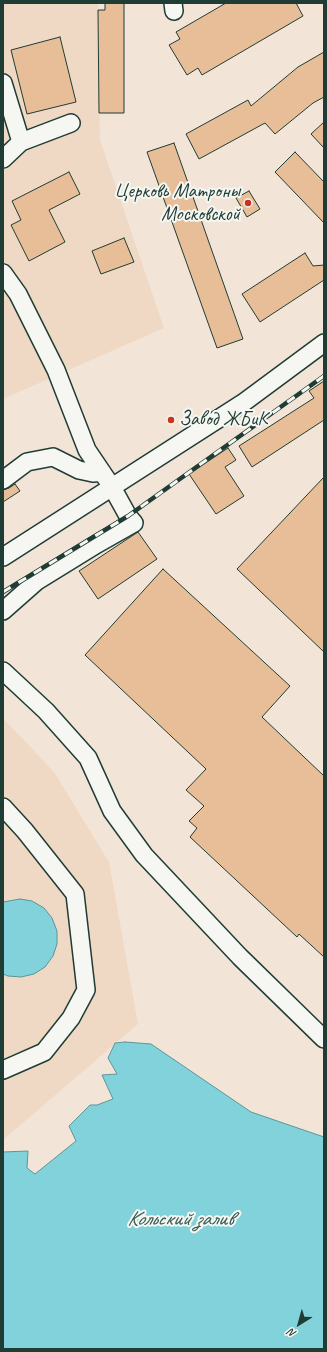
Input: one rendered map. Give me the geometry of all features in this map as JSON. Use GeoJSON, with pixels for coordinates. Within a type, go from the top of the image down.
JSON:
{"type":"FeatureCollection","features":[{"type":"Feature","properties":{"kind":"street"},"geometry":{"type":"LineString","coordinates":[[3,83],[21,142]]}},
{"type":"Feature","properties":{"kind":"street"},"geometry":{"type":"LineString","coordinates":[[3,160],[21,142],[71,123]]}},
{"type":"Feature","properties":{"kind":"street"},"geometry":{"type":"LineString","coordinates":[[3,273],[18,294],[56,370],[87,450],[128,516],[134,523],[37,581],[3,611]]}},
{"type":"Feature","properties":{"kind":"street"},"geometry":{"type":"LineString","coordinates":[[3,558],[243,403],[324,343]]}},
{"type":"Feature","properties":{"kind":"street"},"geometry":{"type":"LineString","coordinates":[[3,480],[27,462],[53,457],[78,470],[93,474],[102,472]]}},
{"type":"Feature","properties":{"kind":"street"},"geometry":{"type":"LineString","coordinates":[[3,671],[46,712],[88,758],[112,811],[144,855],[240,957],[324,1039]]}},
{"type":"Feature","properties":{"kind":"street"},"geometry":{"type":"LineString","coordinates":[[3,807],[25,831],[75,894],[86,990],[71,1018],[44,1052],[3,1070]]}},
{"type":"Feature","properties":{"kind":"shaded area"},"geometry":{"type":"Polygon","coordinates":[[[3,3],[98,3],[100,140],[164,328],[3,399],[3,3]]]}},
{"type":"Feature","properties":{"kind":"shaded area"},"geometry":{"type":"Polygon","coordinates":[[[3,718],[54,772],[109,862],[138,1024],[3,1140],[3,718]]]}},
{"type":"Feature","properties":{"kind":"water"},"geometry":{"type":"Polygon","coordinates":[[[20,899],[32,901],[44,908],[52,918],[57,931],[57,944],[53,956],[45,967],[34,974],[21,977],[3,974],[3,902],[20,899]]]}},
{"type":"Feature","properties":{"kind":"water","name":"Кольский залив"},"geometry":{"type":"Polygon","coordinates":[[[125,1042],[151,1044],[251,1112],[324,1137],[324,1349],[3,1349],[3,1152],[28,1151],[27,1168],[35,1174],[76,1141],[69,1126],[90,1105],[97,1105],[113,1099],[102,1075],[117,1074],[108,1058],[115,1043],[125,1042]]]}},
{"type":"Feature","properties":{"kind":"building"},"geometry":{"type":"Polygon","coordinates":[[[105,3],[124,3],[124,113],[99,113],[98,10],[105,10],[105,3]]]}},
{"type":"Feature","properties":{"kind":"building"},"geometry":{"type":"Polygon","coordinates":[[[226,3],[296,3],[303,16],[202,75],[198,68],[187,75],[169,45],[180,39],[176,32],[226,3]]]}},
{"type":"Feature","properties":{"kind":"building"},"geometry":{"type":"Polygon","coordinates":[[[60,37],[76,102],[27,114],[11,50],[60,37]]]}},
{"type":"Feature","properties":{"kind":"building"},"geometry":{"type":"Polygon","coordinates":[[[324,52],[324,97],[313,103],[275,134],[265,123],[199,159],[186,134],[248,100],[251,106],[298,67],[324,52]]]}},
{"type":"Feature","properties":{"kind":"building"},"geometry":{"type":"Polygon","coordinates":[[[324,122],[324,148],[311,134],[324,122]]]}},
{"type":"Feature","properties":{"kind":"building"},"geometry":{"type":"Polygon","coordinates":[[[174,143],[243,339],[217,348],[147,152],[174,143]]]}},
{"type":"Feature","properties":{"kind":"building"},"geometry":{"type":"Polygon","coordinates":[[[295,152],[324,182],[324,223],[275,172],[295,152]]]}},
{"type":"Feature","properties":{"kind":"building"},"geometry":{"type":"Polygon","coordinates":[[[69,172],[80,194],[49,210],[65,242],[29,261],[11,225],[21,220],[12,201],[69,172]]]}},
{"type":"Feature","properties":{"kind":"building","name":"Церковь Матроны Московской"},"geometry":{"type":"Polygon","coordinates":[[[249,191],[260,209],[247,217],[236,198],[249,191]]]}},
{"type":"Feature","properties":{"kind":"building"},"geometry":{"type":"Polygon","coordinates":[[[124,238],[134,262],[101,274],[92,251],[124,238]]]}},
{"type":"Feature","properties":{"kind":"building"},"geometry":{"type":"Polygon","coordinates":[[[305,253],[313,266],[324,265],[324,280],[260,322],[242,294],[305,253]]]}},
{"type":"Feature","properties":{"kind":"building"},"geometry":{"type":"Polygon","coordinates":[[[324,381],[324,420],[252,467],[239,446],[314,398],[309,391],[324,381]]]}},
{"type":"Feature","properties":{"kind":"building"},"geometry":{"type":"Polygon","coordinates":[[[228,448],[236,460],[225,467],[244,496],[216,514],[189,474],[228,448]]]}},
{"type":"Feature","properties":{"kind":"building"},"geometry":{"type":"Polygon","coordinates":[[[324,477],[324,652],[237,569],[324,477]]]}},
{"type":"Feature","properties":{"kind":"building"},"geometry":{"type":"Polygon","coordinates":[[[15,484],[20,491],[3,502],[3,490],[15,484]]]}},
{"type":"Feature","properties":{"kind":"building"},"geometry":{"type":"Polygon","coordinates":[[[138,532],[157,559],[98,599],[79,571],[138,532]]]}},
{"type":"Feature","properties":{"kind":"building"},"geometry":{"type":"Polygon","coordinates":[[[163,569],[290,686],[262,717],[324,776],[324,957],[299,934],[297,937],[190,837],[197,828],[189,821],[204,806],[186,790],[206,769],[85,655],[163,569]]]}},
{"type":"Feature","properties":{"kind":"railway"},"geometry":{"type":"LineString","coordinates":[[3,592],[128,516],[324,376]]}},
{"type":"Feature","properties":{"kind":"place","name":"Церковь Матроны Московской"},"geometry":{"type":"Point","coordinates":[248,203]}},
{"type":"Feature","properties":{"kind":"place","name":"Завод ЖБиК"},"geometry":{"type":"Point","coordinates":[171,420]}}]}
